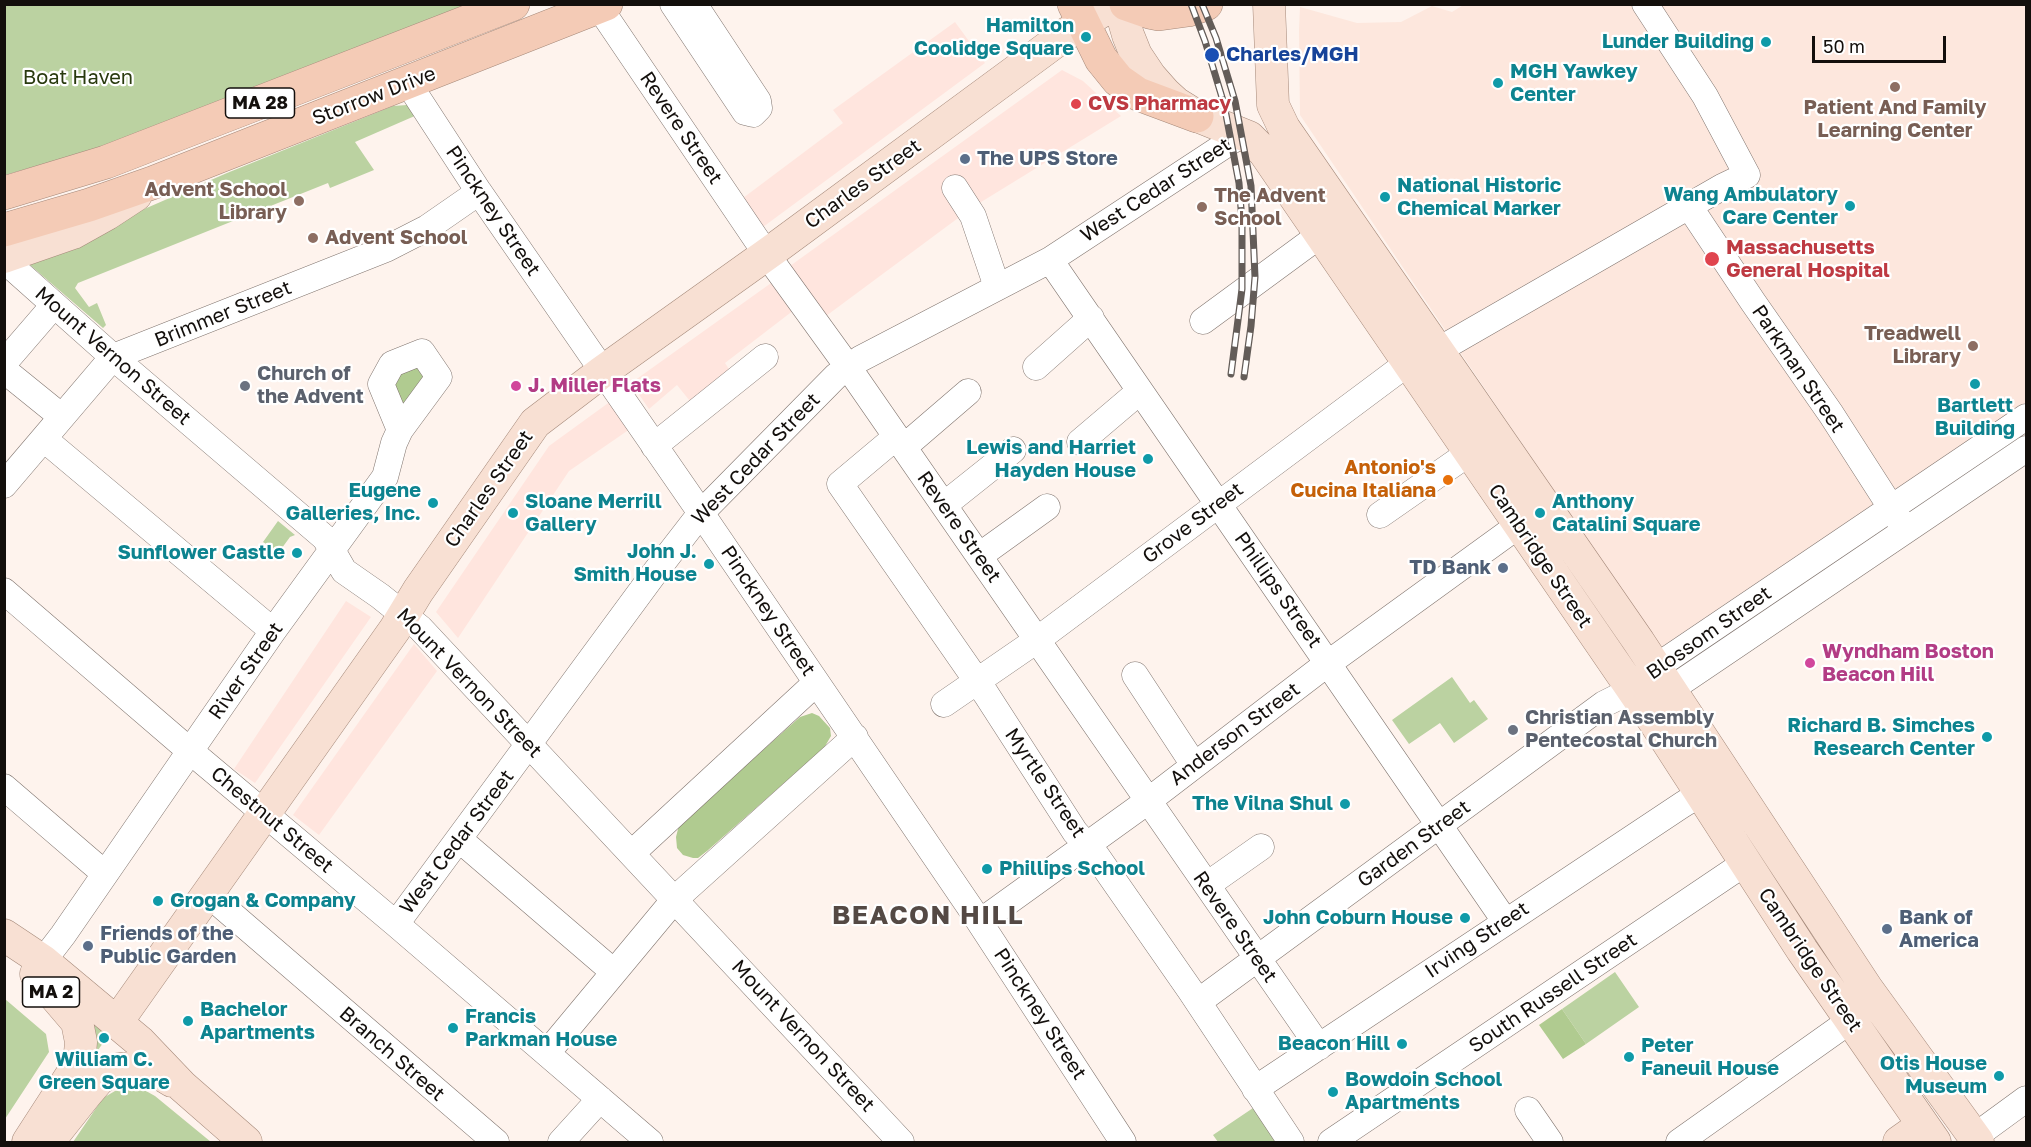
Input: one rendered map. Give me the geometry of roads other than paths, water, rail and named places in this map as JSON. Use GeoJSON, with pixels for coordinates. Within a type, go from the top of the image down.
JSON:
{"type":"FeatureCollection","features":[{"type":"Feature","properties":{"kind":"highway","name":"Storrow Drive"},"geometry":{"type":"LineString","coordinates":[[4,193],[89,168],[139,150],[513,4]]}},
{"type":"Feature","properties":{"kind":"highway"},"geometry":{"type":"LineString","coordinates":[[1126,4],[1160,14],[1188,10],[1206,4]]}},
{"type":"Feature","properties":{"kind":"highway","name":"Storrow Drive"},"geometry":{"type":"LineString","coordinates":[[4,230],[74,210],[152,183],[602,6]]}},
{"type":"Feature","properties":{"kind":"highway"},"geometry":{"type":"LineString","coordinates":[[1079,13],[1101,59],[1118,80],[1138,94],[1197,116]]}},
{"type":"Feature","properties":{"kind":"main road","name":"Charles Street"},"geometry":{"type":"LineString","coordinates":[[117,1022],[405,615],[418,591],[535,423],[602,372],[767,255],[1079,13],[1113,4]]}},
{"type":"Feature","properties":{"kind":"main road","name":"Cambridge Street"},"geometry":{"type":"LineString","coordinates":[[1119,4],[1131,43],[1150,76],[1176,103],[1197,116],[1242,134],[1254,141],[1264,152],[1701,793],[1745,863],[1851,1020],[1919,1137]]}},
{"type":"Feature","properties":{"kind":"main road","name":"Cambridge Street"},"geometry":{"type":"LineString","coordinates":[[1269,4],[1273,99],[1275,111],[1284,128],[1663,678],[1868,990],[1976,1140]]}},
{"type":"Feature","properties":{"kind":"main road"},"geometry":{"type":"LineString","coordinates":[[1242,134],[1266,118],[1272,110],[1273,99]]}},
{"type":"Feature","properties":{"kind":"main road","name":"MA 28"},"geometry":{"type":"LineString","coordinates":[[4,258],[41,246],[86,227],[152,183]]}},
{"type":"Feature","properties":{"kind":"main road"},"geometry":{"type":"LineString","coordinates":[[1408,363],[1437,351]]}},
{"type":"Feature","properties":{"kind":"main road"},"geometry":{"type":"LineString","coordinates":[[5,935],[43,961],[117,1022],[182,1086],[246,1143]]}},
{"type":"Feature","properties":{"kind":"main road","name":"MA 2"},"geometry":{"type":"LineString","coordinates":[[5,935],[76,1022],[81,1036],[80,1053],[72,1074],[28,1143]]}},
{"type":"Feature","properties":{"kind":"main road"},"geometry":{"type":"LineString","coordinates":[[48,1143],[87,1093],[99,1079],[107,1074],[124,1067],[142,1067],[157,1072],[182,1086]]}},
{"type":"Feature","properties":{"kind":"street"},"geometry":{"type":"LineString","coordinates":[[673,4],[745,112],[753,114],[759,108],[758,101],[694,4]]}},
{"type":"Feature","properties":{"kind":"street"},"geometry":{"type":"LineString","coordinates":[[1437,351],[1747,175],[1705,96],[1645,4]]}},
{"type":"Feature","properties":{"kind":"street","name":"Revere Street"},"geometry":{"type":"LineString","coordinates":[[602,6],[767,255],[944,505],[1319,1047]]}},
{"type":"Feature","properties":{"kind":"street","name":"Pinckney Street"},"geometry":{"type":"LineString","coordinates":[[408,83],[602,372],[702,513],[980,922],[1123,1143]]}},
{"type":"Feature","properties":{"kind":"street","name":"West Cedar Street"},"geometry":{"type":"LineString","coordinates":[[396,924],[653,575],[702,513],[836,376],[860,359],[1050,260],[1242,134]]}},
{"type":"Feature","properties":{"kind":"street"},"geometry":{"type":"LineString","coordinates":[[955,188],[973,216],[997,287]]}},
{"type":"Feature","properties":{"kind":"street","name":"Brimmer Street"},"geometry":{"type":"LineString","coordinates":[[4,485],[113,357],[386,249],[427,228],[480,192]]}},
{"type":"Feature","properties":{"kind":"street","name":"Parkman Street"},"geometry":{"type":"LineString","coordinates":[[1689,206],[1831,414],[1906,532]]}},
{"type":"Feature","properties":{"kind":"street"},"geometry":{"type":"LineString","coordinates":[[1203,321],[1320,235]]}},
{"type":"Feature","properties":{"kind":"street","name":"Mount Vernon Street"},"geometry":{"type":"LineString","coordinates":[[4,258],[113,357],[325,538],[344,571],[405,615],[433,641],[901,1143]]}},
{"type":"Feature","properties":{"kind":"street","name":"Phillips Street"},"geometry":{"type":"LineString","coordinates":[[1050,260],[1505,921]]}},
{"type":"Feature","properties":{"kind":"street"},"geometry":{"type":"LineString","coordinates":[[4,363],[54,305]]}},
{"type":"Feature","properties":{"kind":"street"},"geometry":{"type":"LineString","coordinates":[[1036,367],[1091,318]]}},
{"type":"Feature","properties":{"kind":"street","name":"River Street"},"geometry":{"type":"LineString","coordinates":[[43,961],[63,936],[104,873],[273,631],[385,477],[400,430],[439,377],[422,352],[392,364],[381,384],[400,430]]}},
{"type":"Feature","properties":{"kind":"street"},"geometry":{"type":"LineString","coordinates":[[654,446],[765,357]]}},
{"type":"Feature","properties":{"kind":"street","name":"Grove Street"},"geometry":{"type":"LineString","coordinates":[[944,704],[1037,640],[1408,363]]}},
{"type":"Feature","properties":{"kind":"street"},"geometry":{"type":"LineString","coordinates":[[4,370],[62,417]]}},
{"type":"Feature","properties":{"kind":"street"},"geometry":{"type":"LineString","coordinates":[[1080,441],[1140,391]]}},
{"type":"Feature","properties":{"kind":"street"},"geometry":{"type":"LineString","coordinates":[[900,442],[968,392]]}},
{"type":"Feature","properties":{"kind":"street","name":"Blossom Street"},"geometry":{"type":"LineString","coordinates":[[1632,690],[1651,693],[1663,678],[1891,509],[2026,417]]}},
{"type":"Feature","properties":{"kind":"street"},"geometry":{"type":"LineString","coordinates":[[44,439],[273,631]]}},
{"type":"Feature","properties":{"kind":"street","name":"Myrtle Street"},"geometry":{"type":"LineString","coordinates":[[900,442],[840,484],[977,681],[1075,832],[1096,855],[1198,1002],[1291,1143]]}},
{"type":"Feature","properties":{"kind":"street","name":"Blossom Street"},"geometry":{"type":"LineString","coordinates":[[1663,678],[1906,532],[2026,449]]}},
{"type":"Feature","properties":{"kind":"street"},"geometry":{"type":"LineString","coordinates":[[944,505],[1013,450]]}},
{"type":"Feature","properties":{"kind":"street"},"geometry":{"type":"LineString","coordinates":[[1380,515],[1470,453]]}},
{"type":"Feature","properties":{"kind":"street"},"geometry":{"type":"LineString","coordinates":[[979,556],[1047,507]]}},
{"type":"Feature","properties":{"kind":"street","name":"Anderson Street"},"geometry":{"type":"LineString","coordinates":[[980,922],[1148,801],[1328,664],[1520,525]]}},
{"type":"Feature","properties":{"kind":"street","name":"Chestnut Street"},"geometry":{"type":"LineString","coordinates":[[4,591],[650,1143]]}},
{"type":"Feature","properties":{"kind":"street"},"geometry":{"type":"LineString","coordinates":[[1135,675],[1194,765]]}},
{"type":"Feature","properties":{"kind":"street"},"geometry":{"type":"LineString","coordinates":[[632,853],[816,683]]}},
{"type":"Feature","properties":{"kind":"street","name":"Garden Street"},"geometry":{"type":"LineString","coordinates":[[1198,1002],[1604,704],[1632,690]]}},
{"type":"Feature","properties":{"kind":"street"},"geometry":{"type":"LineString","coordinates":[[547,1053],[675,899],[855,737]]}},
{"type":"Feature","properties":{"kind":"street","name":"Irving Street"},"geometry":{"type":"LineString","coordinates":[[1255,1089],[1701,793],[1715,787],[1733,786]]}},
{"type":"Feature","properties":{"kind":"street"},"geometry":{"type":"LineString","coordinates":[[4,787],[104,873]]}},
{"type":"Feature","properties":{"kind":"street"},"geometry":{"type":"LineString","coordinates":[[467,846],[608,967]]}},
{"type":"Feature","properties":{"kind":"street"},"geometry":{"type":"LineString","coordinates":[[1207,885],[1261,847]]}},
{"type":"Feature","properties":{"kind":"street","name":"South Russell Street"},"geometry":{"type":"LineString","coordinates":[[1331,1143],[1745,863]]}},
{"type":"Feature","properties":{"kind":"street","name":"Branch Street"},"geometry":{"type":"LineString","coordinates":[[208,894],[496,1143]]}},
{"type":"Feature","properties":{"kind":"street"},"geometry":{"type":"LineString","coordinates":[[1679,1143],[1851,1020]]}},
{"type":"Feature","properties":{"kind":"street"},"geometry":{"type":"LineString","coordinates":[[561,1143],[600,1099]]}},
{"type":"Feature","properties":{"kind":"street"},"geometry":{"type":"LineString","coordinates":[[1976,1140],[2026,1099]]}},
{"type":"Feature","properties":{"kind":"street"},"geometry":{"type":"LineString","coordinates":[[1528,1110],[1550,1143]]}},
{"type":"Feature","properties":{"kind":"railway"},"geometry":{"type":"LineString","coordinates":[[1191,4],[1224,104],[1239,183],[1242,221],[1242,289],[1231,374]]}},
{"type":"Feature","properties":{"kind":"railway"},"geometry":{"type":"LineString","coordinates":[[1202,4],[1216,38],[1235,101],[1251,186],[1255,277],[1244,377]]}},
{"type":"Feature","properties":{"kind":"place","name":"Hamilton Coolidge Square"},"geometry":{"type":"Point","coordinates":[1086,37]}},
{"type":"Feature","properties":{"kind":"place","name":"Lunder Building"},"geometry":{"type":"Point","coordinates":[1766,42]}},
{"type":"Feature","properties":{"kind":"place","name":"Charles/MGH"},"geometry":{"type":"Point","coordinates":[1212,55]}},
{"type":"Feature","properties":{"kind":"place","name":"MGH Yawkey Center"},"geometry":{"type":"Point","coordinates":[1498,83]}},
{"type":"Feature","properties":{"kind":"place","name":"Patient And Family Learning Center"},"geometry":{"type":"Point","coordinates":[1895,87]}},
{"type":"Feature","properties":{"kind":"place","name":"CVS Pharmacy"},"geometry":{"type":"Point","coordinates":[1076,104]}},
{"type":"Feature","properties":{"kind":"place","name":"The UPS Store"},"geometry":{"type":"Point","coordinates":[965,159]}},
{"type":"Feature","properties":{"kind":"place","name":"National Historic Chemical Marker"},"geometry":{"type":"Point","coordinates":[1385,197]}},
{"type":"Feature","properties":{"kind":"place","name":"Advent School Library"},"geometry":{"type":"Point","coordinates":[299,201]}},
{"type":"Feature","properties":{"kind":"place","name":"Wang Ambulatory Care Center"},"geometry":{"type":"Point","coordinates":[1850,206]}},
{"type":"Feature","properties":{"kind":"place","name":"The Advent School"},"geometry":{"type":"Point","coordinates":[1202,207]}},
{"type":"Feature","properties":{"kind":"place","name":"Advent School"},"geometry":{"type":"Point","coordinates":[313,238]}},
{"type":"Feature","properties":{"kind":"place","name":"Massachusetts General Hospital"},"geometry":{"type":"Point","coordinates":[1712,259]}},
{"type":"Feature","properties":{"kind":"place","name":"Treadwell Library"},"geometry":{"type":"Point","coordinates":[1973,346]}},
{"type":"Feature","properties":{"kind":"place","name":"Bartlett Building"},"geometry":{"type":"Point","coordinates":[1975,384]}},
{"type":"Feature","properties":{"kind":"place","name":"Church of the Advent"},"geometry":{"type":"Point","coordinates":[245,386]}},
{"type":"Feature","properties":{"kind":"place","name":"J. Miller Flats"},"geometry":{"type":"Point","coordinates":[516,386]}},
{"type":"Feature","properties":{"kind":"place","name":"Lewis and Harriet Hayden House"},"geometry":{"type":"Point","coordinates":[1148,459]}},
{"type":"Feature","properties":{"kind":"place","name":"Antonio's Cucina Italiana"},"geometry":{"type":"Point","coordinates":[1448,480]}},
{"type":"Feature","properties":{"kind":"place","name":"Eugene Galleries, Inc."},"geometry":{"type":"Point","coordinates":[433,503]}},
{"type":"Feature","properties":{"kind":"place","name":"Sloane Merrill Gallery"},"geometry":{"type":"Point","coordinates":[513,513]}},
{"type":"Feature","properties":{"kind":"place","name":"Anthony Catalini Square"},"geometry":{"type":"Point","coordinates":[1540,513]}},
{"type":"Feature","properties":{"kind":"place","name":"Sunflower Castle"},"geometry":{"type":"Point","coordinates":[297,553]}},
{"type":"Feature","properties":{"kind":"place","name":"John J. Smith House"},"geometry":{"type":"Point","coordinates":[709,564]}},
{"type":"Feature","properties":{"kind":"place","name":"TD Bank"},"geometry":{"type":"Point","coordinates":[1503,568]}},
{"type":"Feature","properties":{"kind":"place","name":"Wyndham Boston Beacon Hill"},"geometry":{"type":"Point","coordinates":[1810,663]}},
{"type":"Feature","properties":{"kind":"place","name":"Christian Assembly Pentecostal Church"},"geometry":{"type":"Point","coordinates":[1513,730]}},
{"type":"Feature","properties":{"kind":"place","name":"Richard B. Simches Research Center"},"geometry":{"type":"Point","coordinates":[1987,737]}},
{"type":"Feature","properties":{"kind":"place","name":"The Vilna Shul"},"geometry":{"type":"Point","coordinates":[1345,804]}},
{"type":"Feature","properties":{"kind":"place","name":"Phillips School"},"geometry":{"type":"Point","coordinates":[987,869]}},
{"type":"Feature","properties":{"kind":"place","name":"Grogan & Company"},"geometry":{"type":"Point","coordinates":[158,901]}},
{"type":"Feature","properties":{"kind":"place","name":"John Coburn House"},"geometry":{"type":"Point","coordinates":[1465,918]}},
{"type":"Feature","properties":{"kind":"place","name":"Bank of America"},"geometry":{"type":"Point","coordinates":[1887,929]}},
{"type":"Feature","properties":{"kind":"place","name":"Friends of the Public Garden"},"geometry":{"type":"Point","coordinates":[88,946]}},
{"type":"Feature","properties":{"kind":"place","name":"Bachelor Apartments"},"geometry":{"type":"Point","coordinates":[188,1021]}},
{"type":"Feature","properties":{"kind":"place","name":"Francis Parkman House"},"geometry":{"type":"Point","coordinates":[453,1028]}},
{"type":"Feature","properties":{"kind":"place","name":"William C. Green Square"},"geometry":{"type":"Point","coordinates":[104,1038]}},
{"type":"Feature","properties":{"kind":"place","name":"Beacon Hill"},"geometry":{"type":"Point","coordinates":[1402,1044]}},
{"type":"Feature","properties":{"kind":"place","name":"Peter Faneuil House"},"geometry":{"type":"Point","coordinates":[1629,1057]}},
{"type":"Feature","properties":{"kind":"place","name":"Otis House Museum"},"geometry":{"type":"Point","coordinates":[1999,1076]}},
{"type":"Feature","properties":{"kind":"place","name":"Bowdoin School Apartments"},"geometry":{"type":"Point","coordinates":[1333,1092]}},
{"type":"Feature","properties":{"kind":"district","name":"BEACON HILL"},"geometry":{"type":"Point","coordinates":[928,916]}},
{"type":"Feature","properties":{"kind":"park label","name":"Boat Haven"},"geometry":{"type":"Point","coordinates":[78,78]}}]}
